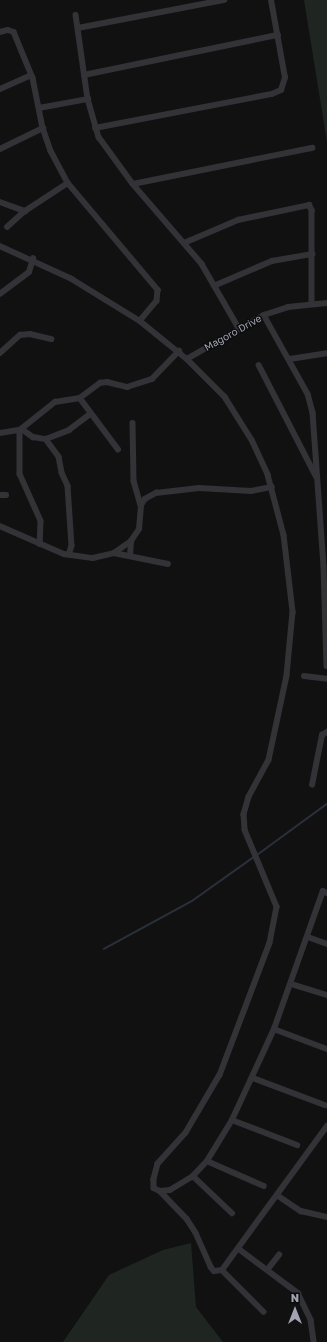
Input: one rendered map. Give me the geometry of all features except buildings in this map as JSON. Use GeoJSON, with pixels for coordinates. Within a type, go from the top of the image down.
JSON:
{"type":"FeatureCollection","features":[{"type":"Feature","properties":{"kind":"street"},"geometry":{"type":"LineString","coordinates":[[78,28],[224,0]]}},
{"type":"Feature","properties":{"kind":"street"},"geometry":{"type":"LineString","coordinates":[[95,128],[278,92],[285,83],[271,0]]}},
{"type":"Feature","properties":{"kind":"street"},"geometry":{"type":"LineString","coordinates":[[76,15],[88,99],[95,128],[133,184],[184,243],[216,285],[239,328]]}},
{"type":"Feature","properties":{"kind":"street"},"geometry":{"type":"LineString","coordinates":[[0,32],[8,30],[14,32],[31,75],[43,128],[51,151],[68,182],[158,290],[157,301],[140,321]]}},
{"type":"Feature","properties":{"kind":"street"},"geometry":{"type":"LineString","coordinates":[[84,75],[278,35]]}},
{"type":"Feature","properties":{"kind":"street"},"geometry":{"type":"LineString","coordinates":[[0,89],[31,75]]}},
{"type":"Feature","properties":{"kind":"street"},"geometry":{"type":"LineString","coordinates":[[38,108],[88,99]]}},
{"type":"Feature","properties":{"kind":"street"},"geometry":{"type":"LineString","coordinates":[[0,149],[43,128]]}},
{"type":"Feature","properties":{"kind":"street"},"geometry":{"type":"LineString","coordinates":[[133,184],[312,148]]}},
{"type":"Feature","properties":{"kind":"street"},"geometry":{"type":"LineString","coordinates":[[6,227],[25,211],[68,182]]}},
{"type":"Feature","properties":{"kind":"street"},"geometry":{"type":"LineString","coordinates":[[0,202],[25,211]]}},
{"type":"Feature","properties":{"kind":"street"},"geometry":{"type":"LineString","coordinates":[[184,243],[238,220],[306,204],[312,210],[312,304]]}},
{"type":"Feature","properties":{"kind":"street"},"geometry":{"type":"LineString","coordinates":[[0,246],[33,259],[72,279],[140,321],[179,351],[225,397],[252,440],[272,486],[290,573],[293,619],[291,646],[279,719],[268,760],[249,797],[244,814],[245,830],[278,908],[270,943],[220,1075],[186,1133],[158,1164],[154,1179],[154,1188],[160,1191],[193,1228],[214,1271],[222,1270],[239,1249],[327,1126]]}},
{"type":"Feature","properties":{"kind":"street"},"geometry":{"type":"LineString","coordinates":[[216,285],[272,261],[312,254]]}},
{"type":"Feature","properties":{"kind":"street"},"geometry":{"type":"LineString","coordinates":[[0,294],[29,272],[33,259]]}},
{"type":"Feature","properties":{"kind":"street","name":"Magoro Drive"},"geometry":{"type":"LineString","coordinates":[[187,359],[264,315],[312,304],[327,303]]}},
{"type":"Feature","properties":{"kind":"street"},"geometry":{"type":"LineString","coordinates":[[264,315],[290,359],[308,394],[313,413],[316,476],[324,566],[327,666]]}},
{"type":"Feature","properties":{"kind":"street"},"geometry":{"type":"LineString","coordinates":[[0,353],[20,335],[30,334],[51,339]]}},
{"type":"Feature","properties":{"kind":"street"},"geometry":{"type":"LineString","coordinates":[[0,433],[21,430],[55,402],[80,398],[107,382],[127,387],[152,379],[179,351]]}},
{"type":"Feature","properties":{"kind":"street"},"geometry":{"type":"LineString","coordinates":[[290,359],[327,353]]}},
{"type":"Feature","properties":{"kind":"street"},"geometry":{"type":"LineString","coordinates":[[259,365],[316,476]]}},
{"type":"Feature","properties":{"kind":"street"},"geometry":{"type":"LineString","coordinates":[[80,398],[90,414],[118,449]]}},
{"type":"Feature","properties":{"kind":"street"},"geometry":{"type":"LineString","coordinates":[[21,430],[33,437],[46,439],[69,430],[90,414]]}},
{"type":"Feature","properties":{"kind":"street"},"geometry":{"type":"LineString","coordinates":[[0,526],[69,555],[93,558],[114,553],[131,541],[139,529],[141,505],[134,481],[133,423]]}},
{"type":"Feature","properties":{"kind":"street"},"geometry":{"type":"LineString","coordinates":[[21,430],[20,474],[41,521],[40,544]]}},
{"type":"Feature","properties":{"kind":"street"},"geometry":{"type":"LineString","coordinates":[[46,439],[58,454],[62,473],[68,486],[72,546],[69,555]]}},
{"type":"Feature","properties":{"kind":"street"},"geometry":{"type":"LineString","coordinates":[[141,505],[149,496],[181,489],[251,491],[272,486]]}},
{"type":"Feature","properties":{"kind":"street"},"geometry":{"type":"LineString","coordinates":[[130,556],[131,541]]}},
{"type":"Feature","properties":{"kind":"street"},"geometry":{"type":"LineString","coordinates":[[114,553],[168,564]]}},
{"type":"Feature","properties":{"kind":"street"},"geometry":{"type":"LineString","coordinates":[[304,676],[327,679]]}},
{"type":"Feature","properties":{"kind":"street"},"geometry":{"type":"LineString","coordinates":[[312,785],[322,736],[327,732]]}},
{"type":"Feature","properties":{"kind":"street"},"geometry":{"type":"LineString","coordinates":[[160,1191],[170,1190],[193,1176],[207,1161],[232,1120],[253,1078],[274,1029],[308,938],[323,891],[327,892]]}},
{"type":"Feature","properties":{"kind":"street"},"geometry":{"type":"LineString","coordinates":[[308,938],[327,944]]}},
{"type":"Feature","properties":{"kind":"street"},"geometry":{"type":"LineString","coordinates":[[291,984],[327,995]]}},
{"type":"Feature","properties":{"kind":"street"},"geometry":{"type":"LineString","coordinates":[[274,1029],[327,1049]]}},
{"type":"Feature","properties":{"kind":"street"},"geometry":{"type":"LineString","coordinates":[[253,1078],[325,1105]]}},
{"type":"Feature","properties":{"kind":"street"},"geometry":{"type":"LineString","coordinates":[[232,1120],[297,1144]]}},
{"type":"Feature","properties":{"kind":"street"},"geometry":{"type":"LineString","coordinates":[[207,1161],[264,1186]]}},
{"type":"Feature","properties":{"kind":"street"},"geometry":{"type":"LineString","coordinates":[[193,1176],[232,1213]]}},
{"type":"Feature","properties":{"kind":"street"},"geometry":{"type":"LineString","coordinates":[[277,1195],[301,1211],[327,1217]]}},
{"type":"Feature","properties":{"kind":"street"},"geometry":{"type":"LineString","coordinates":[[239,1249],[286,1282],[303,1299],[311,1320],[314,1342]]}},
{"type":"Feature","properties":{"kind":"street"},"geometry":{"type":"LineString","coordinates":[[268,1269],[279,1256]]}},
{"type":"Feature","properties":{"kind":"street"},"geometry":{"type":"LineString","coordinates":[[222,1270],[264,1312]]}},
{"type":"Feature","properties":{"kind":"shaded area"},"geometry":{"type":"Polygon","coordinates":[[[304,0],[327,0],[327,142],[304,0]]]}},
{"type":"Feature","properties":{"kind":"shaded area"},"geometry":{"type":"Polygon","coordinates":[[[191,1243],[196,1307],[223,1342],[63,1342],[109,1275],[163,1250],[191,1243]]]}},
{"type":"Feature","properties":{"kind":"waterway"},"geometry":{"type":"LineString","coordinates":[[257,855],[327,804]]}},
{"type":"Feature","properties":{"kind":"waterway"},"geometry":{"type":"LineString","coordinates":[[104,949],[192,901],[254,857]]}}]}
